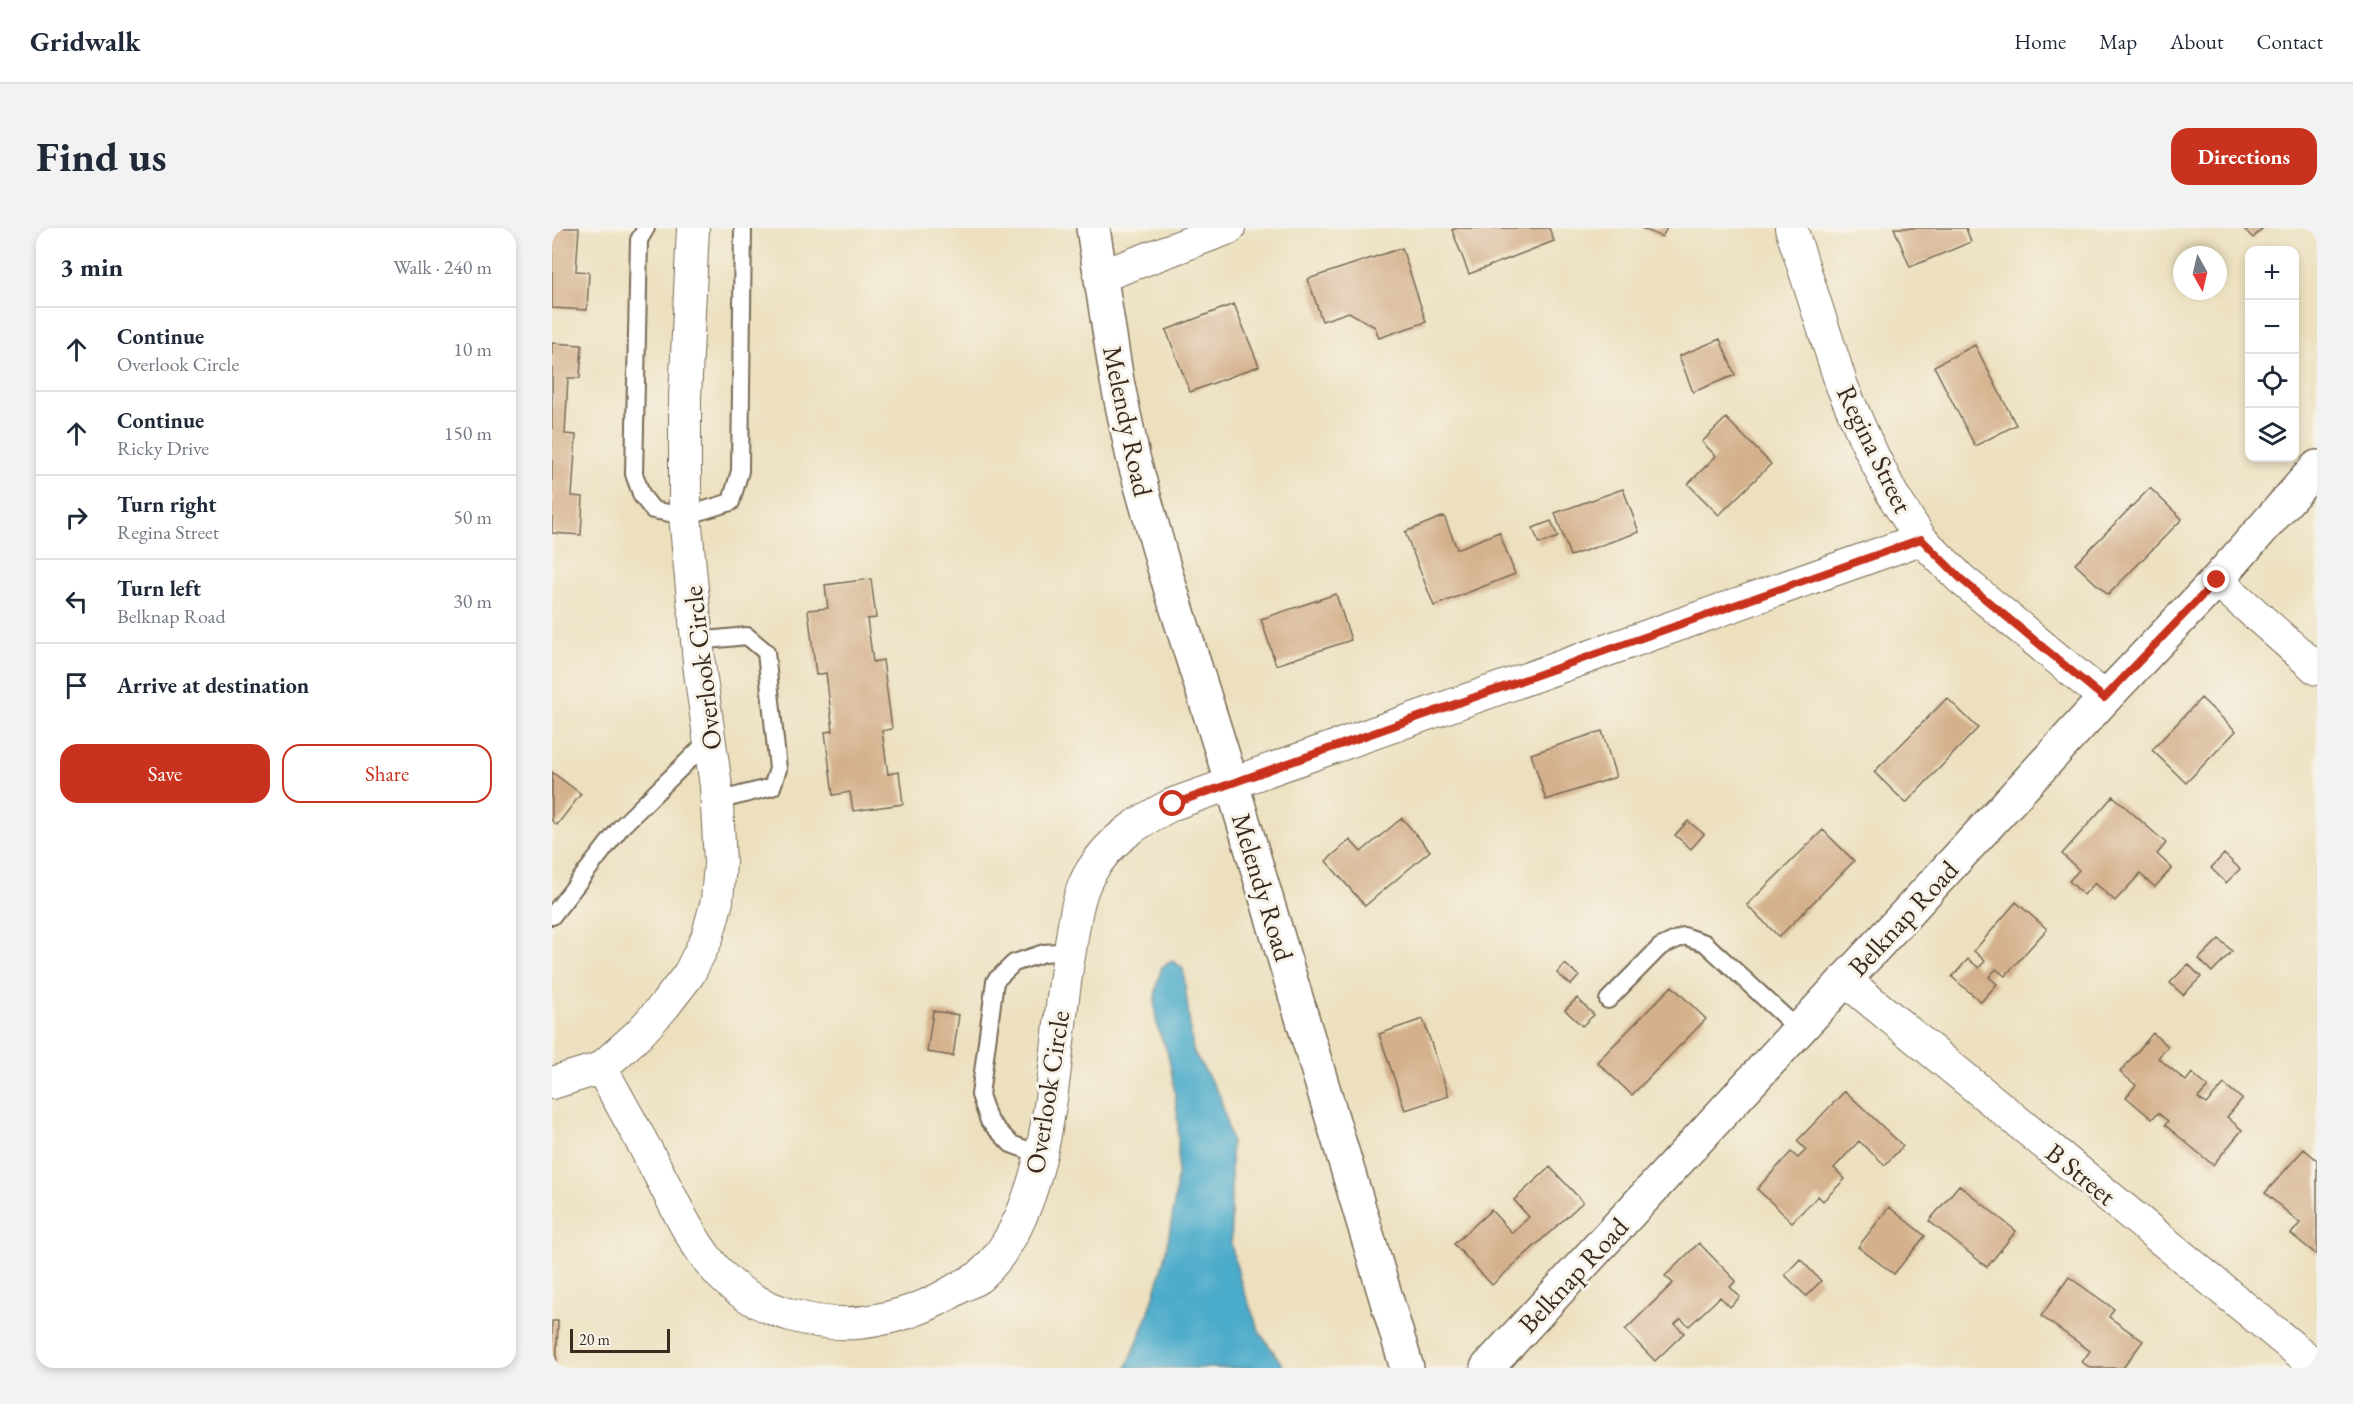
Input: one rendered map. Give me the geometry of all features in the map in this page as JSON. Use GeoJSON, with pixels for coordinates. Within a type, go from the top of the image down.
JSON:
{"type":"FeatureCollection","features":[{"type":"Feature","properties":{"kind":"street","name":"Overlook Circle"},"geometry":{"type":"LineString","coordinates":[[552,1083],[601,1068],[639,1034],[689,974],[706,938],[717,901],[720,863],[717,801],[697,641],[685,516],[685,397],[693,228]]}},
{"type":"Feature","properties":{"kind":"street","name":"Melendy Road"},"geometry":{"type":"LineString","coordinates":[[1093,228],[1117,381],[1133,457],[1165,572],[1232,784],[1407,1368]]}},
{"type":"Feature","properties":{"kind":"street"},"geometry":{"type":"LineString","coordinates":[[1101,276],[1229,228]]}},
{"type":"Feature","properties":{"kind":"street","name":"Regina Street"},"geometry":{"type":"LineString","coordinates":[[1791,228],[1842,386],[1888,485],[1921,539],[1961,579],[2104,698]]}},
{"type":"Feature","properties":{"kind":"street","name":"Belknap Road"},"geometry":{"type":"LineString","coordinates":[[1487,1368],[2104,698],[2217,580],[2317,467]]}},
{"type":"Feature","properties":{"kind":"street","name":"Overlook Circle"},"geometry":{"type":"LineString","coordinates":[[601,1068],[640,1136],[696,1244],[722,1276],[753,1299],[791,1315],[829,1323],[868,1322],[908,1314],[943,1298],[978,1277],[1005,1246],[1023,1211],[1037,1174],[1046,1136],[1078,906],[1090,871],[1111,845],[1137,823],[1173,804],[1921,539]]}},
{"type":"Feature","properties":{"kind":"street"},"geometry":{"type":"LineString","coordinates":[[2217,580],[2317,669]]}},
{"type":"Feature","properties":{"kind":"street","name":"B Street"},"geometry":{"type":"LineString","coordinates":[[1845,980],[2317,1367]]}},
{"type":"Feature","properties":{"kind":"lane"},"geometry":{"type":"LineString","coordinates":[[646,228],[639,240],[634,474],[642,496],[653,510],[685,516],[731,502],[740,471],[743,228]]}},
{"type":"Feature","properties":{"kind":"lane"},"geometry":{"type":"LineString","coordinates":[[697,641],[747,636],[766,652],[778,769],[772,787],[717,801]]}},
{"type":"Feature","properties":{"kind":"lane"},"geometry":{"type":"LineString","coordinates":[[552,915],[621,827],[709,740]]}},
{"type":"Feature","properties":{"kind":"lane"},"geometry":{"type":"LineString","coordinates":[[1608,1000],[1660,947],[1684,936],[1705,943],[1799,1030]]}},
{"type":"Feature","properties":{"kind":"lane"},"geometry":{"type":"LineString","coordinates":[[1041,1155],[1011,1144],[989,1121],[980,1095],[995,981],[1014,963],[1044,953],[1070,951]]}},
{"type":"Feature","properties":{"kind":"water"},"geometry":{"type":"Polygon","coordinates":[[[1172,961],[1183,968],[1193,1051],[1220,1096],[1231,1141],[1231,1244],[1241,1283],[1260,1333],[1285,1368],[1126,1368],[1149,1312],[1158,1281],[1166,1251],[1176,1188],[1178,1128],[1176,1100],[1168,1055],[1156,1021],[1155,1005],[1162,967],[1172,961]]]}},
{"type":"Feature","properties":{"kind":"building"},"geometry":{"type":"Polygon","coordinates":[[[552,228],[579,228],[576,271],[589,272],[587,310],[552,308],[552,228]]]}},
{"type":"Feature","properties":{"kind":"building"},"geometry":{"type":"Polygon","coordinates":[[[1457,228],[1549,228],[1554,241],[1469,274],[1452,230],[1457,228]]]}},
{"type":"Feature","properties":{"kind":"building"},"geometry":{"type":"Polygon","coordinates":[[[1641,228],[1667,228],[1662,237],[1641,228]]]}},
{"type":"Feature","properties":{"kind":"building"},"geometry":{"type":"Polygon","coordinates":[[[1894,228],[1966,228],[1971,242],[1910,267],[1894,228]]]}},
{"type":"Feature","properties":{"kind":"building"},"geometry":{"type":"Polygon","coordinates":[[[2243,228],[2263,228],[2253,238],[2243,228]]]}},
{"type":"Feature","properties":{"kind":"building"},"geometry":{"type":"Polygon","coordinates":[[[1402,248],[1426,322],[1379,338],[1375,327],[1349,312],[1322,321],[1308,279],[1402,248]]]}},
{"type":"Feature","properties":{"kind":"building"},"geometry":{"type":"Polygon","coordinates":[[[1234,304],[1259,366],[1190,392],[1166,330],[1234,304]]]}},
{"type":"Feature","properties":{"kind":"building"},"geometry":{"type":"Polygon","coordinates":[[[1720,339],[1735,375],[1693,392],[1679,356],[1720,339]]]}},
{"type":"Feature","properties":{"kind":"building"},"geometry":{"type":"Polygon","coordinates":[[[552,343],[582,345],[580,378],[568,378],[565,434],[576,435],[572,496],[583,497],[581,535],[552,533],[552,343]]]}},
{"type":"Feature","properties":{"kind":"building"},"geometry":{"type":"Polygon","coordinates":[[[1975,345],[2016,425],[1975,446],[1934,366],[1975,345]]]}},
{"type":"Feature","properties":{"kind":"building"},"geometry":{"type":"Polygon","coordinates":[[[1726,418],[1771,464],[1719,515],[1688,484],[1716,456],[1702,442],[1726,418]]]}},
{"type":"Feature","properties":{"kind":"building"},"geometry":{"type":"Polygon","coordinates":[[[2150,488],[2182,519],[2108,595],[2075,564],[2150,488]]]}},
{"type":"Feature","properties":{"kind":"building"},"geometry":{"type":"Polygon","coordinates":[[[1623,489],[1639,532],[1570,556],[1555,513],[1623,489]]]}},
{"type":"Feature","properties":{"kind":"building"},"geometry":{"type":"Polygon","coordinates":[[[1444,516],[1457,549],[1499,532],[1515,574],[1434,606],[1405,532],[1444,516]]]}},
{"type":"Feature","properties":{"kind":"building"},"geometry":{"type":"Polygon","coordinates":[[[1551,521],[1558,537],[1539,544],[1533,528],[1551,521]]]}},
{"type":"Feature","properties":{"kind":"building"},"geometry":{"type":"Polygon","coordinates":[[[871,579],[876,618],[867,619],[873,662],[883,660],[892,729],[882,731],[888,774],[899,772],[903,804],[853,811],[850,792],[833,795],[825,732],[833,731],[826,673],[816,675],[808,610],[828,608],[825,585],[871,579]]]}},
{"type":"Feature","properties":{"kind":"building"},"geometry":{"type":"Polygon","coordinates":[[[1336,594],[1351,640],[1276,665],[1261,619],[1336,594]]]}},
{"type":"Feature","properties":{"kind":"building"},"geometry":{"type":"Polygon","coordinates":[[[1947,698],[1978,728],[1906,803],[1874,772],[1947,698]]]}},
{"type":"Feature","properties":{"kind":"building"},"geometry":{"type":"Polygon","coordinates":[[[2201,698],[2236,731],[2186,783],[2152,750],[2201,698]]]}},
{"type":"Feature","properties":{"kind":"building"},"geometry":{"type":"Polygon","coordinates":[[[1602,731],[1616,777],[1546,800],[1531,754],[1602,731]]]}},
{"type":"Feature","properties":{"kind":"building"},"geometry":{"type":"Polygon","coordinates":[[[552,772],[581,794],[557,825],[552,821],[552,772]]]}},
{"type":"Feature","properties":{"kind":"building"},"geometry":{"type":"Polygon","coordinates":[[[2113,796],[2166,843],[2157,854],[2172,868],[2155,887],[2140,874],[2115,901],[2095,883],[2084,895],[2069,881],[2079,870],[2062,854],[2113,796]]]}},
{"type":"Feature","properties":{"kind":"building"},"geometry":{"type":"Polygon","coordinates":[[[1402,818],[1430,851],[1365,906],[1326,861],[1350,840],[1361,852],[1402,818]]]}},
{"type":"Feature","properties":{"kind":"building"},"geometry":{"type":"Polygon","coordinates":[[[1688,821],[1704,834],[1691,849],[1675,835],[1688,821]]]}},
{"type":"Feature","properties":{"kind":"building"},"geometry":{"type":"Polygon","coordinates":[[[1823,830],[1854,861],[1779,937],[1747,905],[1823,830]]]}},
{"type":"Feature","properties":{"kind":"building"},"geometry":{"type":"Polygon","coordinates":[[[2224,854],[2240,869],[2226,883],[2211,868],[2224,854]]]}},
{"type":"Feature","properties":{"kind":"building"},"geometry":{"type":"Polygon","coordinates":[[[2016,902],[2047,929],[2005,976],[1996,969],[1989,977],[1997,984],[1981,1002],[1952,977],[1968,959],[1979,968],[1985,961],[1974,951],[2016,902]]]}},
{"type":"Feature","properties":{"kind":"building"},"geometry":{"type":"Polygon","coordinates":[[[2219,939],[2232,951],[2212,972],[2199,959],[2219,939]]]}},
{"type":"Feature","properties":{"kind":"building"},"geometry":{"type":"Polygon","coordinates":[[[1565,964],[1579,976],[1571,985],[1557,973],[1565,964]]]}},
{"type":"Feature","properties":{"kind":"building"},"geometry":{"type":"Polygon","coordinates":[[[2188,964],[2201,977],[2183,995],[2170,983],[2188,964]]]}},
{"type":"Feature","properties":{"kind":"building"},"geometry":{"type":"Polygon","coordinates":[[[1672,986],[1706,1019],[1632,1095],[1597,1062],[1672,986]]]}},
{"type":"Feature","properties":{"kind":"building"},"geometry":{"type":"Polygon","coordinates":[[[1577,998],[1594,1015],[1582,1026],[1565,1010],[1577,998]]]}},
{"type":"Feature","properties":{"kind":"building"},"geometry":{"type":"Polygon","coordinates":[[[933,1011],[959,1015],[953,1056],[927,1052],[933,1011]]]}},
{"type":"Feature","properties":{"kind":"building"},"geometry":{"type":"Polygon","coordinates":[[[1423,1019],[1449,1096],[1405,1110],[1379,1034],[1423,1019]]]}},
{"type":"Feature","properties":{"kind":"building"},"geometry":{"type":"Polygon","coordinates":[[[2153,1033],[2168,1046],[2158,1058],[2186,1081],[2192,1073],[2208,1087],[2198,1098],[2206,1104],[2224,1084],[2242,1099],[2227,1117],[2242,1130],[2213,1165],[2165,1125],[2168,1121],[2158,1113],[2152,1119],[2126,1097],[2136,1085],[2120,1072],[2153,1033]]]}},
{"type":"Feature","properties":{"kind":"building"},"geometry":{"type":"Polygon","coordinates":[[[1845,1091],[1903,1146],[1885,1165],[1859,1141],[1834,1168],[1845,1179],[1823,1201],[1818,1196],[1792,1222],[1757,1189],[1791,1152],[1798,1158],[1806,1150],[1797,1141],[1845,1091]]]}},
{"type":"Feature","properties":{"kind":"building"},"geometry":{"type":"Polygon","coordinates":[[[2304,1149],[2317,1160],[2317,1255],[2291,1234],[2300,1223],[2265,1193],[2304,1149]]]}},
{"type":"Feature","properties":{"kind":"building"},"geometry":{"type":"Polygon","coordinates":[[[1550,1167],[1583,1202],[1492,1285],[1454,1244],[1491,1210],[1512,1233],[1529,1217],[1514,1200],[1550,1167]]]}},
{"type":"Feature","properties":{"kind":"building"},"geometry":{"type":"Polygon","coordinates":[[[1959,1185],[2016,1231],[1987,1267],[1929,1221],[1959,1185]]]}},
{"type":"Feature","properties":{"kind":"building"},"geometry":{"type":"Polygon","coordinates":[[[1889,1207],[1925,1236],[1894,1274],[1858,1247],[1889,1207]]]}},
{"type":"Feature","properties":{"kind":"building"},"geometry":{"type":"Polygon","coordinates":[[[1699,1243],[1736,1281],[1730,1287],[1740,1297],[1730,1307],[1720,1297],[1689,1326],[1681,1319],[1675,1324],[1684,1333],[1655,1361],[1625,1330],[1673,1283],[1665,1276],[1699,1243]]]}},
{"type":"Feature","properties":{"kind":"building"},"geometry":{"type":"Polygon","coordinates":[[[1800,1259],[1821,1281],[1806,1296],[1785,1275],[1800,1259]]]}},
{"type":"Feature","properties":{"kind":"building"},"geometry":{"type":"Polygon","coordinates":[[[2069,1277],[2114,1309],[2109,1317],[2143,1341],[2123,1368],[2091,1368],[2082,1362],[2090,1351],[2041,1316],[2069,1277]]]}},
{"type":"Feature","properties":{"kind":"building"},"geometry":{"type":"Polygon","coordinates":[[[552,1321],[558,1321],[556,1368],[552,1368],[552,1321]]]}},
{"type":"Feature","properties":{"kind":"route"},"geometry":{"type":"LineString","coordinates":[[1173,804],[1921,539],[1961,579],[2104,698],[2217,580]]}}]}
